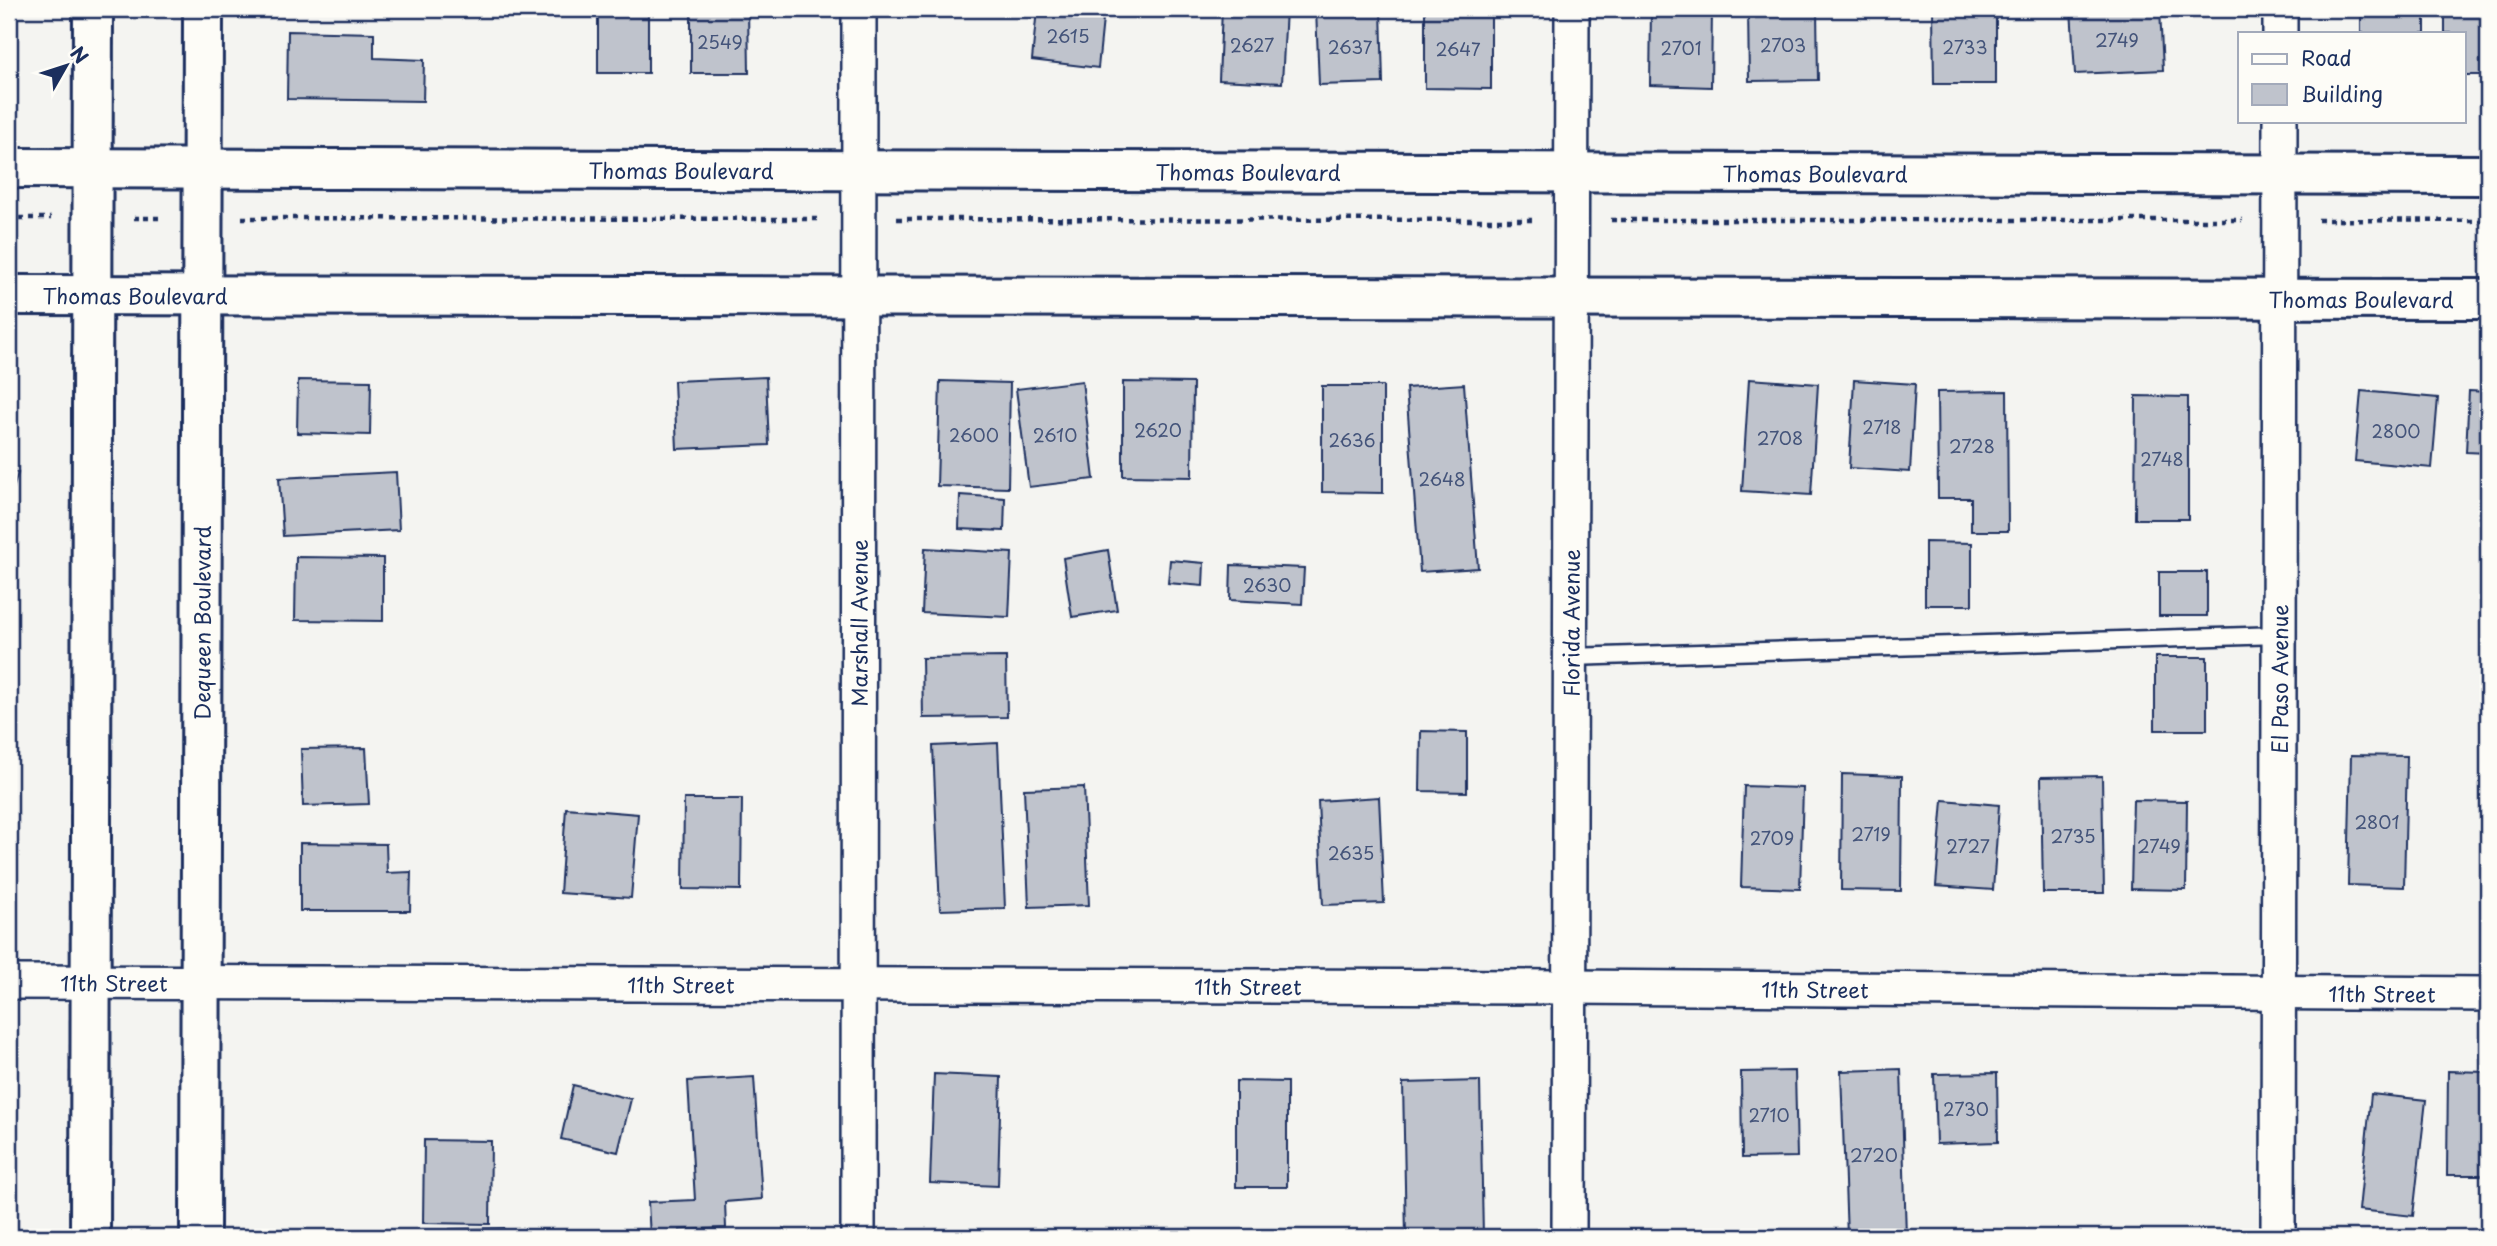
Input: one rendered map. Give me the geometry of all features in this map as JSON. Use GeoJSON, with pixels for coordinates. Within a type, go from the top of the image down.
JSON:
{"type":"FeatureCollection","features":[{"type":"Feature","properties":{"kind":"main road"},"geometry":{"type":"LineString","coordinates":[[90,1237],[93,9]]}},
{"type":"Feature","properties":{"kind":"main road","name":"Dequeen Boulevard"},"geometry":{"type":"LineString","coordinates":[[200,1237],[203,9]]}},
{"type":"Feature","properties":{"kind":"main road","name":"Thomas Boulevard"},"geometry":{"type":"LineString","coordinates":[[9,168],[2488,175]]}},
{"type":"Feature","properties":{"kind":"main road","name":"Thomas Boulevard"},"geometry":{"type":"LineString","coordinates":[[9,295],[2488,299]]}},
{"type":"Feature","properties":{"kind":"street","name":"Marshall Avenue"},"geometry":{"type":"LineString","coordinates":[[858,1237],[859,9]]}},
{"type":"Feature","properties":{"kind":"street","name":"Florida Avenue"},"geometry":{"type":"LineString","coordinates":[[1569,1237],[1572,9]]}},
{"type":"Feature","properties":{"kind":"street"},"geometry":{"type":"LineString","coordinates":[[2280,9],[2280,32]]}},
{"type":"Feature","properties":{"kind":"street","name":"El Paso Avenue"},"geometry":{"type":"LineString","coordinates":[[2278,1237],[2280,122]]}},
{"type":"Feature","properties":{"kind":"street","name":"11th Street"},"geometry":{"type":"LineString","coordinates":[[9,982],[1570,987],[2488,994]]}},
{"type":"Feature","properties":{"kind":"lane"},"geometry":{"type":"LineString","coordinates":[[1570,657],[2279,635]]}},
{"type":"Feature","properties":{"kind":"path"},"geometry":{"type":"LineString","coordinates":[[9,218],[2488,220]]}},
{"type":"Feature","properties":{"kind":"building"},"geometry":{"type":"Polygon","coordinates":[[[598,9],[648,9],[648,73],[598,73],[598,9]]]}},
{"type":"Feature","properties":{"kind":"building"},"geometry":{"type":"Polygon","coordinates":[[[691,9],[748,9],[749,73],[691,73],[691,9]]]}},
{"type":"Feature","properties":{"kind":"building"},"geometry":{"type":"Polygon","coordinates":[[[1037,9],[1104,9],[1098,68],[1032,60],[1037,9]]]}},
{"type":"Feature","properties":{"kind":"building"},"geometry":{"type":"Polygon","coordinates":[[[1222,9],[1286,9],[1282,83],[1219,80],[1222,9]]]}},
{"type":"Feature","properties":{"kind":"building"},"geometry":{"type":"Polygon","coordinates":[[[1316,9],[1381,9],[1383,83],[1319,85],[1316,9]]]}},
{"type":"Feature","properties":{"kind":"building"},"geometry":{"type":"Polygon","coordinates":[[[1425,9],[1491,9],[1491,89],[1425,88],[1425,9]]]}},
{"type":"Feature","properties":{"kind":"building"},"geometry":{"type":"Polygon","coordinates":[[[1651,9],[1712,9],[1711,87],[1650,85],[1651,9]]]}},
{"type":"Feature","properties":{"kind":"building"},"geometry":{"type":"Polygon","coordinates":[[[1748,9],[1817,9],[1818,80],[1749,81],[1748,9]]]}},
{"type":"Feature","properties":{"kind":"building"},"geometry":{"type":"Polygon","coordinates":[[[1933,9],[1996,9],[1996,84],[1934,84],[1933,9]]]}},
{"type":"Feature","properties":{"kind":"building"},"geometry":{"type":"Polygon","coordinates":[[[2071,9],[2160,9],[2163,70],[2075,74],[2071,9]]]}},
{"type":"Feature","properties":{"kind":"building"},"geometry":{"type":"Polygon","coordinates":[[[2361,9],[2425,9],[2425,32],[2361,32],[2361,9]]]}},
{"type":"Feature","properties":{"kind":"building"},"geometry":{"type":"Polygon","coordinates":[[[2445,9],[2488,9],[2488,75],[2466,75],[2466,32],[2445,32],[2445,9]]]}},
{"type":"Feature","properties":{"kind":"building"},"geometry":{"type":"Polygon","coordinates":[[[288,31],[374,33],[374,58],[424,60],[423,101],[287,99],[288,31]]]}},
{"type":"Feature","properties":{"kind":"building"},"geometry":{"type":"Polygon","coordinates":[[[766,377],[769,445],[677,449],[674,381],[766,377]]]}},
{"type":"Feature","properties":{"kind":"building"},"geometry":{"type":"Polygon","coordinates":[[[1749,379],[1818,384],[1811,495],[1742,491],[1749,379]]]}},
{"type":"Feature","properties":{"kind":"building"},"geometry":{"type":"Polygon","coordinates":[[[298,380],[371,381],[370,435],[297,433],[298,380]]]}},
{"type":"Feature","properties":{"kind":"building"},"geometry":{"type":"Polygon","coordinates":[[[1854,380],[1915,384],[1910,472],[1849,468],[1854,380]]]}},
{"type":"Feature","properties":{"kind":"building"},"geometry":{"type":"Polygon","coordinates":[[[940,381],[1010,383],[1008,488],[937,486],[940,381]]]}},
{"type":"Feature","properties":{"kind":"building"},"geometry":{"type":"Polygon","coordinates":[[[1082,381],[1094,479],[1029,487],[1016,389],[1082,381]]]}},
{"type":"Feature","properties":{"kind":"building"},"geometry":{"type":"Polygon","coordinates":[[[1123,382],[1193,383],[1192,477],[1123,476],[1123,382]]]}},
{"type":"Feature","properties":{"kind":"building"},"geometry":{"type":"Polygon","coordinates":[[[1464,384],[1478,568],[1420,572],[1406,388],[1464,384]]]}},
{"type":"Feature","properties":{"kind":"building"},"geometry":{"type":"Polygon","coordinates":[[[1322,386],[1383,386],[1383,493],[1322,492],[1322,386]]]}},
{"type":"Feature","properties":{"kind":"building"},"geometry":{"type":"Polygon","coordinates":[[[2007,391],[2008,531],[1971,531],[1971,498],[1938,498],[1937,392],[2007,391]]]}},
{"type":"Feature","properties":{"kind":"building"},"geometry":{"type":"Polygon","coordinates":[[[2361,391],[2438,398],[2432,468],[2355,461],[2361,391]]]}},
{"type":"Feature","properties":{"kind":"building"},"geometry":{"type":"Polygon","coordinates":[[[2469,391],[2488,392],[2488,453],[2466,452],[2469,391]]]}},
{"type":"Feature","properties":{"kind":"building"},"geometry":{"type":"Polygon","coordinates":[[[2136,396],[2188,397],[2188,519],[2135,519],[2136,396]]]}},
{"type":"Feature","properties":{"kind":"building"},"geometry":{"type":"Polygon","coordinates":[[[9,470],[18,473],[9,503],[9,470]]]}},
{"type":"Feature","properties":{"kind":"building"},"geometry":{"type":"Polygon","coordinates":[[[396,472],[399,530],[283,536],[279,478],[396,472]]]}},
{"type":"Feature","properties":{"kind":"building"},"geometry":{"type":"Polygon","coordinates":[[[960,495],[1005,498],[1004,531],[959,529],[960,495]]]}},
{"type":"Feature","properties":{"kind":"building"},"geometry":{"type":"Polygon","coordinates":[[[1925,542],[1972,543],[1972,605],[1925,605],[1925,542]]]}},
{"type":"Feature","properties":{"kind":"building"},"geometry":{"type":"Polygon","coordinates":[[[925,548],[1012,553],[1009,617],[922,613],[925,548]]]}},
{"type":"Feature","properties":{"kind":"building"},"geometry":{"type":"Polygon","coordinates":[[[1108,550],[1117,610],[1072,617],[1063,558],[1108,550]]]}},
{"type":"Feature","properties":{"kind":"building"},"geometry":{"type":"Polygon","coordinates":[[[296,557],[383,558],[383,621],[295,620],[296,557]]]}},
{"type":"Feature","properties":{"kind":"building"},"geometry":{"type":"Polygon","coordinates":[[[1170,560],[1204,563],[1203,586],[1168,583],[1170,560]]]}},
{"type":"Feature","properties":{"kind":"building"},"geometry":{"type":"Polygon","coordinates":[[[1231,565],[1304,568],[1302,604],[1230,600],[1231,565]]]}},
{"type":"Feature","properties":{"kind":"building"},"geometry":{"type":"Polygon","coordinates":[[[2159,572],[2207,572],[2207,616],[2159,616],[2159,572]]]}},
{"type":"Feature","properties":{"kind":"building"},"geometry":{"type":"Polygon","coordinates":[[[1006,657],[1007,717],[923,718],[922,658],[1006,657]]]}},
{"type":"Feature","properties":{"kind":"building"},"geometry":{"type":"Polygon","coordinates":[[[2155,657],[2207,657],[2207,730],[2155,730],[2155,657]]]}},
{"type":"Feature","properties":{"kind":"building"},"geometry":{"type":"Polygon","coordinates":[[[1421,731],[1467,732],[1467,792],[1420,791],[1421,731]]]}},
{"type":"Feature","properties":{"kind":"building"},"geometry":{"type":"Polygon","coordinates":[[[998,743],[1005,908],[940,910],[933,746],[998,743]]]}},
{"type":"Feature","properties":{"kind":"building"},"geometry":{"type":"Polygon","coordinates":[[[366,748],[369,804],[303,806],[301,749],[366,748]]]}},
{"type":"Feature","properties":{"kind":"building"},"geometry":{"type":"Polygon","coordinates":[[[2351,755],[2407,756],[2404,887],[2348,885],[2351,755]]]}},
{"type":"Feature","properties":{"kind":"building"},"geometry":{"type":"Polygon","coordinates":[[[1842,774],[1902,776],[1901,891],[1841,890],[1842,774]]]}},
{"type":"Feature","properties":{"kind":"building"},"geometry":{"type":"Polygon","coordinates":[[[2102,776],[2104,893],[2043,893],[2041,777],[2102,776]]]}},
{"type":"Feature","properties":{"kind":"building"},"geometry":{"type":"Polygon","coordinates":[[[1744,786],[1803,788],[1800,889],[1741,887],[1744,786]]]}},
{"type":"Feature","properties":{"kind":"building"},"geometry":{"type":"Polygon","coordinates":[[[1084,787],[1089,905],[1029,907],[1024,789],[1084,787]]]}},
{"type":"Feature","properties":{"kind":"building"},"geometry":{"type":"Polygon","coordinates":[[[1379,797],[1384,903],[1323,905],[1318,801],[1379,797]]]}},
{"type":"Feature","properties":{"kind":"building"},"geometry":{"type":"Polygon","coordinates":[[[684,799],[742,799],[741,890],[683,889],[684,799]]]}},
{"type":"Feature","properties":{"kind":"building"},"geometry":{"type":"Polygon","coordinates":[[[1943,800],[1999,805],[1993,890],[1936,886],[1943,800]]]}},
{"type":"Feature","properties":{"kind":"building"},"geometry":{"type":"Polygon","coordinates":[[[2133,800],[2187,801],[2186,890],[2131,889],[2133,800]]]}},
{"type":"Feature","properties":{"kind":"building"},"geometry":{"type":"Polygon","coordinates":[[[566,808],[638,814],[631,898],[560,893],[566,808]]]}},
{"type":"Feature","properties":{"kind":"building"},"geometry":{"type":"Polygon","coordinates":[[[300,843],[386,844],[387,873],[411,872],[410,911],[300,911],[300,843]]]}},
{"type":"Feature","properties":{"kind":"building"},"geometry":{"type":"Polygon","coordinates":[[[1901,1069],[1906,1237],[1847,1237],[1841,1071],[1901,1069]]]}},
{"type":"Feature","properties":{"kind":"building"},"geometry":{"type":"Polygon","coordinates":[[[1795,1071],[1797,1157],[1742,1158],[1741,1072],[1795,1071]]]}},
{"type":"Feature","properties":{"kind":"building"},"geometry":{"type":"Polygon","coordinates":[[[2448,1071],[2488,1072],[2488,1175],[2447,1175],[2448,1071]]]}},
{"type":"Feature","properties":{"kind":"building"},"geometry":{"type":"Polygon","coordinates":[[[1997,1073],[1998,1142],[1936,1144],[1934,1074],[1997,1073]]]}},
{"type":"Feature","properties":{"kind":"building"},"geometry":{"type":"Polygon","coordinates":[[[934,1074],[1001,1077],[998,1186],[930,1183],[934,1074]]]}},
{"type":"Feature","properties":{"kind":"building"},"geometry":{"type":"Polygon","coordinates":[[[754,1077],[762,1199],[725,1202],[726,1228],[680,1230],[680,1237],[650,1237],[648,1202],[695,1200],[688,1081],[754,1077]]]}},
{"type":"Feature","properties":{"kind":"building"},"geometry":{"type":"Polygon","coordinates":[[[1236,1081],[1287,1082],[1287,1187],[1236,1187],[1236,1081]]]}},
{"type":"Feature","properties":{"kind":"building"},"geometry":{"type":"Polygon","coordinates":[[[1480,1081],[1483,1237],[1406,1237],[1403,1083],[1480,1081]]]}},
{"type":"Feature","properties":{"kind":"building"},"geometry":{"type":"Polygon","coordinates":[[[573,1085],[631,1099],[618,1152],[561,1139],[573,1085]]]}},
{"type":"Feature","properties":{"kind":"building"},"geometry":{"type":"Polygon","coordinates":[[[2371,1094],[2426,1100],[2413,1216],[2359,1210],[2371,1094]]]}},
{"type":"Feature","properties":{"kind":"building"},"geometry":{"type":"Polygon","coordinates":[[[424,1140],[491,1141],[490,1224],[423,1223],[424,1140]]]}},
{"type":"Feature","properties":{"kind":"building"},"geometry":{"type":"Polygon","coordinates":[[[504,1228],[504,1237],[450,1237],[450,1229],[504,1228]]]}}]}
